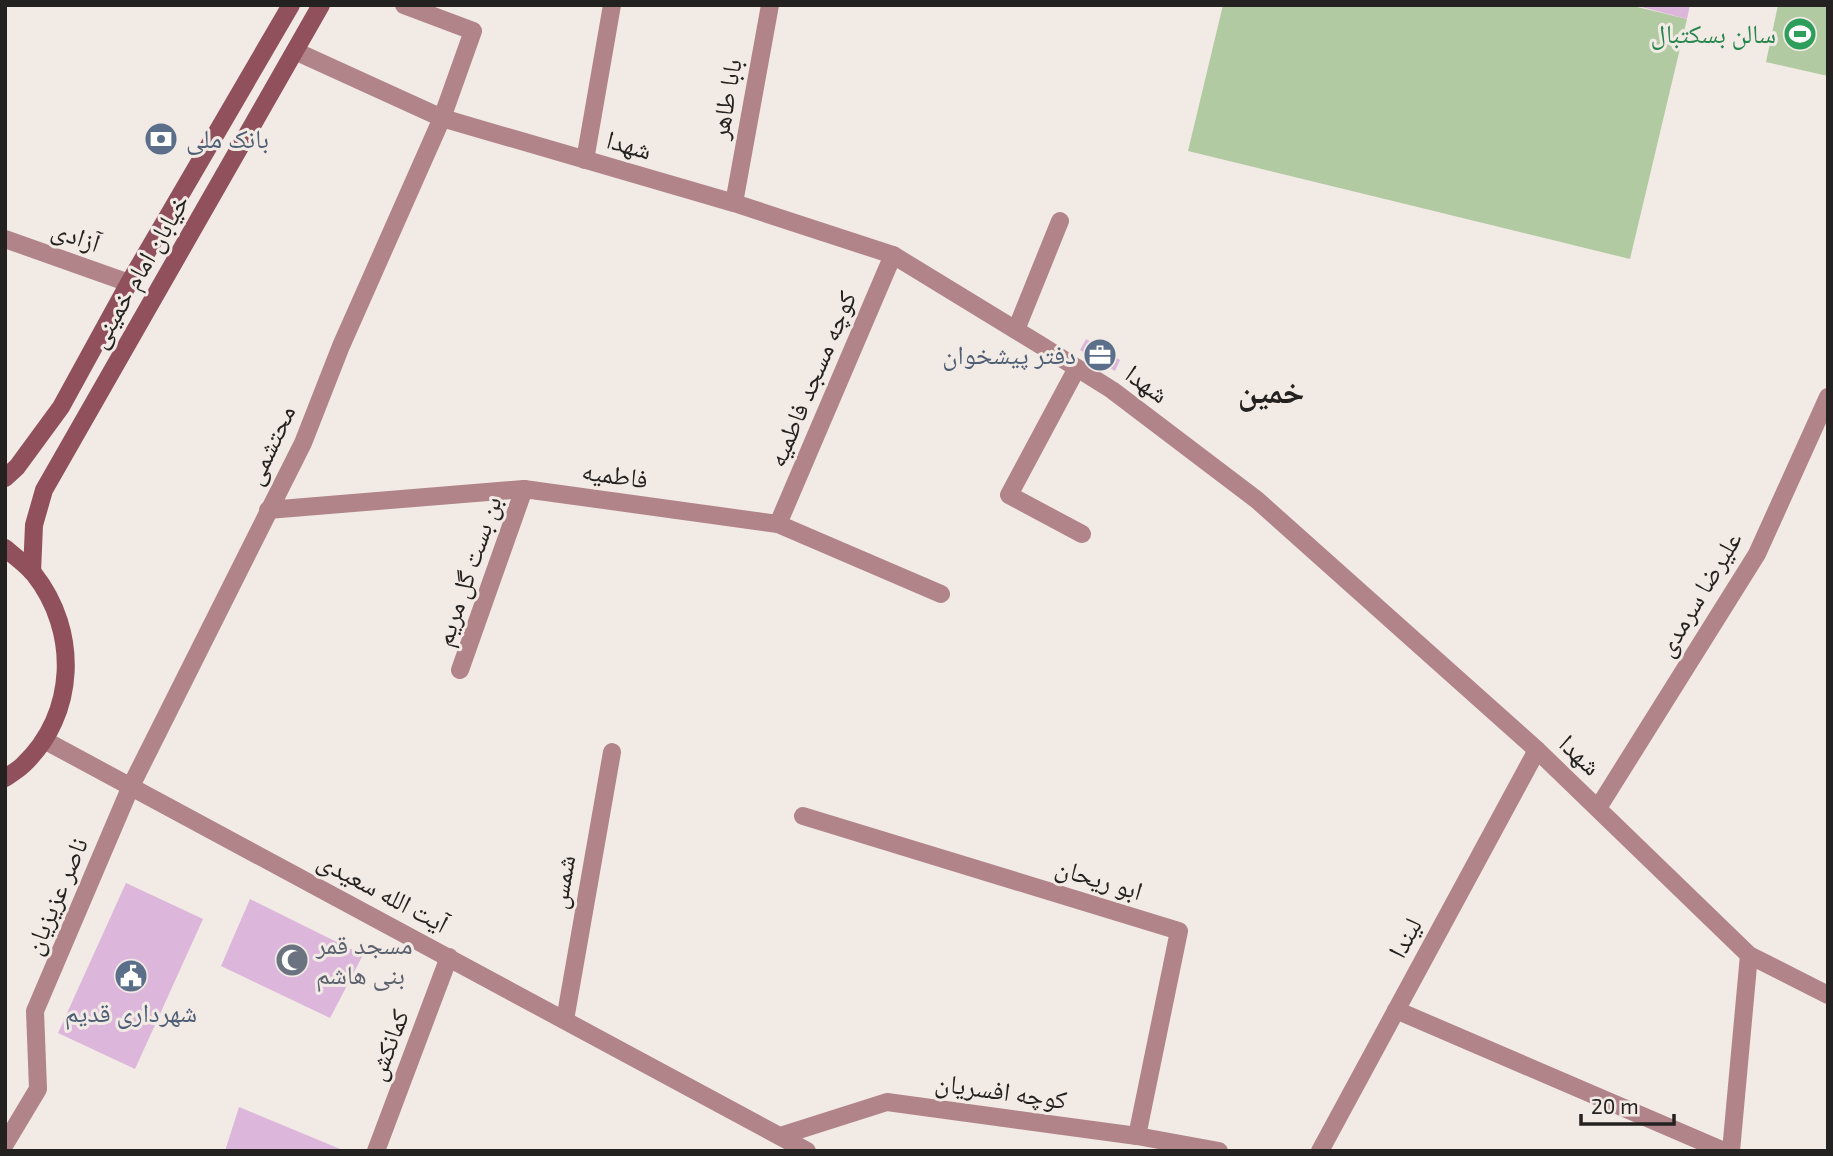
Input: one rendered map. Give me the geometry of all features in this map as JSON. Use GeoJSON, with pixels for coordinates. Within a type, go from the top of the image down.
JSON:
{"type":"FeatureCollection","features":[{"type":"Feature","properties":{"kind":"main road","name":"خیابان امام خمینی"},"geometry":{"type":"LineString","coordinates":[[5,478],[17,467],[61,407],[128,283],[291,5]]}},
{"type":"Feature","properties":{"kind":"main road","name":"خیابان امام خمینی"},"geometry":{"type":"LineString","coordinates":[[32,572],[34,525],[44,490],[321,5]]}},
{"type":"Feature","properties":{"kind":"main road"},"geometry":{"type":"LineString","coordinates":[[5,548],[32,572],[52,602],[64,636],[67,672],[60,708],[44,740],[23,766],[5,778]]}},
{"type":"Feature","properties":{"kind":"street","name":"محتشمی"},"geometry":{"type":"LineString","coordinates":[[131,786],[303,443],[341,346],[442,118],[473,31],[404,5]]}},
{"type":"Feature","properties":{"kind":"street"},"geometry":{"type":"LineString","coordinates":[[585,160],[612,5]]}},
{"type":"Feature","properties":{"kind":"street","name":"بابا طاهر"},"geometry":{"type":"LineString","coordinates":[[734,203],[770,5]]}},
{"type":"Feature","properties":{"kind":"street","name":"شهدا"},"geometry":{"type":"LineString","coordinates":[[295,51],[442,118],[734,203],[893,255],[1016,330],[1112,390],[1257,500],[1536,750],[1749,955],[1828,995]]}},
{"type":"Feature","properties":{"kind":"street"},"geometry":{"type":"LineString","coordinates":[[1016,330],[1060,221]]}},
{"type":"Feature","properties":{"kind":"street","name":"آزادی"},"geometry":{"type":"LineString","coordinates":[[5,239],[128,283]]}},
{"type":"Feature","properties":{"kind":"street","name":"کوچه مسجد فاطمیه"},"geometry":{"type":"LineString","coordinates":[[778,524],[893,255]]}},
{"type":"Feature","properties":{"kind":"street"},"geometry":{"type":"LineString","coordinates":[[1077,368],[1009,495],[1082,534]]}},
{"type":"Feature","properties":{"kind":"street","name":"علیرضا سرمدی"},"geometry":{"type":"LineString","coordinates":[[1598,808],[1757,554],[1821,427],[1828,397]]}},
{"type":"Feature","properties":{"kind":"street","name":"فاطمیه"},"geometry":{"type":"LineString","coordinates":[[268,510],[524,489],[778,524],[941,594]]}},
{"type":"Feature","properties":{"kind":"street","name":"بن بست گل مریم"},"geometry":{"type":"LineString","coordinates":[[460,670],[524,489]]}},
{"type":"Feature","properties":{"kind":"street","name":"آیت الله سعیدی"},"geometry":{"type":"LineString","coordinates":[[44,740],[807,1151]]}},
{"type":"Feature","properties":{"kind":"street","name":"لیندا"},"geometry":{"type":"LineString","coordinates":[[1320,1151],[1536,750]]}},
{"type":"Feature","properties":{"kind":"street","name":"شمس"},"geometry":{"type":"LineString","coordinates":[[565,1020],[612,752]]}},
{"type":"Feature","properties":{"kind":"street","name":"ناصر عزیزیان"},"geometry":{"type":"LineString","coordinates":[[5,1144],[38,1088],[35,1011],[131,786]]}},
{"type":"Feature","properties":{"kind":"street","name":"ابو ریحان"},"geometry":{"type":"LineString","coordinates":[[803,816],[1179,931],[1137,1136]]}},
{"type":"Feature","properties":{"kind":"street"},"geometry":{"type":"LineString","coordinates":[[1731,1151],[1749,955]]}},
{"type":"Feature","properties":{"kind":"street","name":"کمانکش"},"geometry":{"type":"LineString","coordinates":[[376,1151],[449,957]]}},
{"type":"Feature","properties":{"kind":"street"},"geometry":{"type":"LineString","coordinates":[[1396,1010],[1724,1151]]}},
{"type":"Feature","properties":{"kind":"street","name":"کوچه افسریان"},"geometry":{"type":"LineString","coordinates":[[780,1136],[887,1102],[1137,1136],[1219,1151]]}},
{"type":"Feature","properties":{"kind":"green space"},"geometry":{"type":"Polygon","coordinates":[[[1223,5],[1629,5],[1687,19],[1630,259],[1188,151],[1223,5]]]}},
{"type":"Feature","properties":{"kind":"green space","name":"سالن بسکتبال"},"geometry":{"type":"Polygon","coordinates":[[[1778,5],[1828,5],[1828,76],[1766,62],[1778,5]]]}},
{"type":"Feature","properties":{"kind":"building"},"geometry":{"type":"Polygon","coordinates":[[[1634,5],[1690,5],[1687,19],[1634,5]]]}},
{"type":"Feature","properties":{"kind":"building","name":"دفتر پیشخوان"},"geometry":{"type":"Polygon","coordinates":[[[1086,339],[1120,360],[1115,371],[1080,350],[1086,339]]]}},
{"type":"Feature","properties":{"kind":"building","name":"شهرداری قدیم"},"geometry":{"type":"Polygon","coordinates":[[[126,883],[203,919],[135,1069],[58,1033],[126,883]]]}},
{"type":"Feature","properties":{"kind":"building","name":"مسجد قمر بنی هاشم"},"geometry":{"type":"Polygon","coordinates":[[[250,899],[363,955],[330,1018],[221,966],[250,899]]]}},
{"type":"Feature","properties":{"kind":"building"},"geometry":{"type":"Polygon","coordinates":[[[239,1107],[345,1151],[225,1151],[239,1107]]]}},
{"type":"Feature","properties":{"kind":"place","name":"سالن بسکتبال"},"geometry":{"type":"Point","coordinates":[1800,34]}},
{"type":"Feature","properties":{"kind":"place","name":"بانک ملی"},"geometry":{"type":"Point","coordinates":[161,139]}},
{"type":"Feature","properties":{"kind":"place","name":"دفتر پیشخوان"},"geometry":{"type":"Point","coordinates":[1100,355]}},
{"type":"Feature","properties":{"kind":"place","name":"مسجد قمر بنی هاشم"},"geometry":{"type":"Point","coordinates":[292,960]}},
{"type":"Feature","properties":{"kind":"place","name":"شهرداری قدیم"},"geometry":{"type":"Point","coordinates":[131,976]}},
{"type":"Feature","properties":{"kind":"district","name":"خمین"},"geometry":{"type":"Point","coordinates":[1271,391]}}]}
